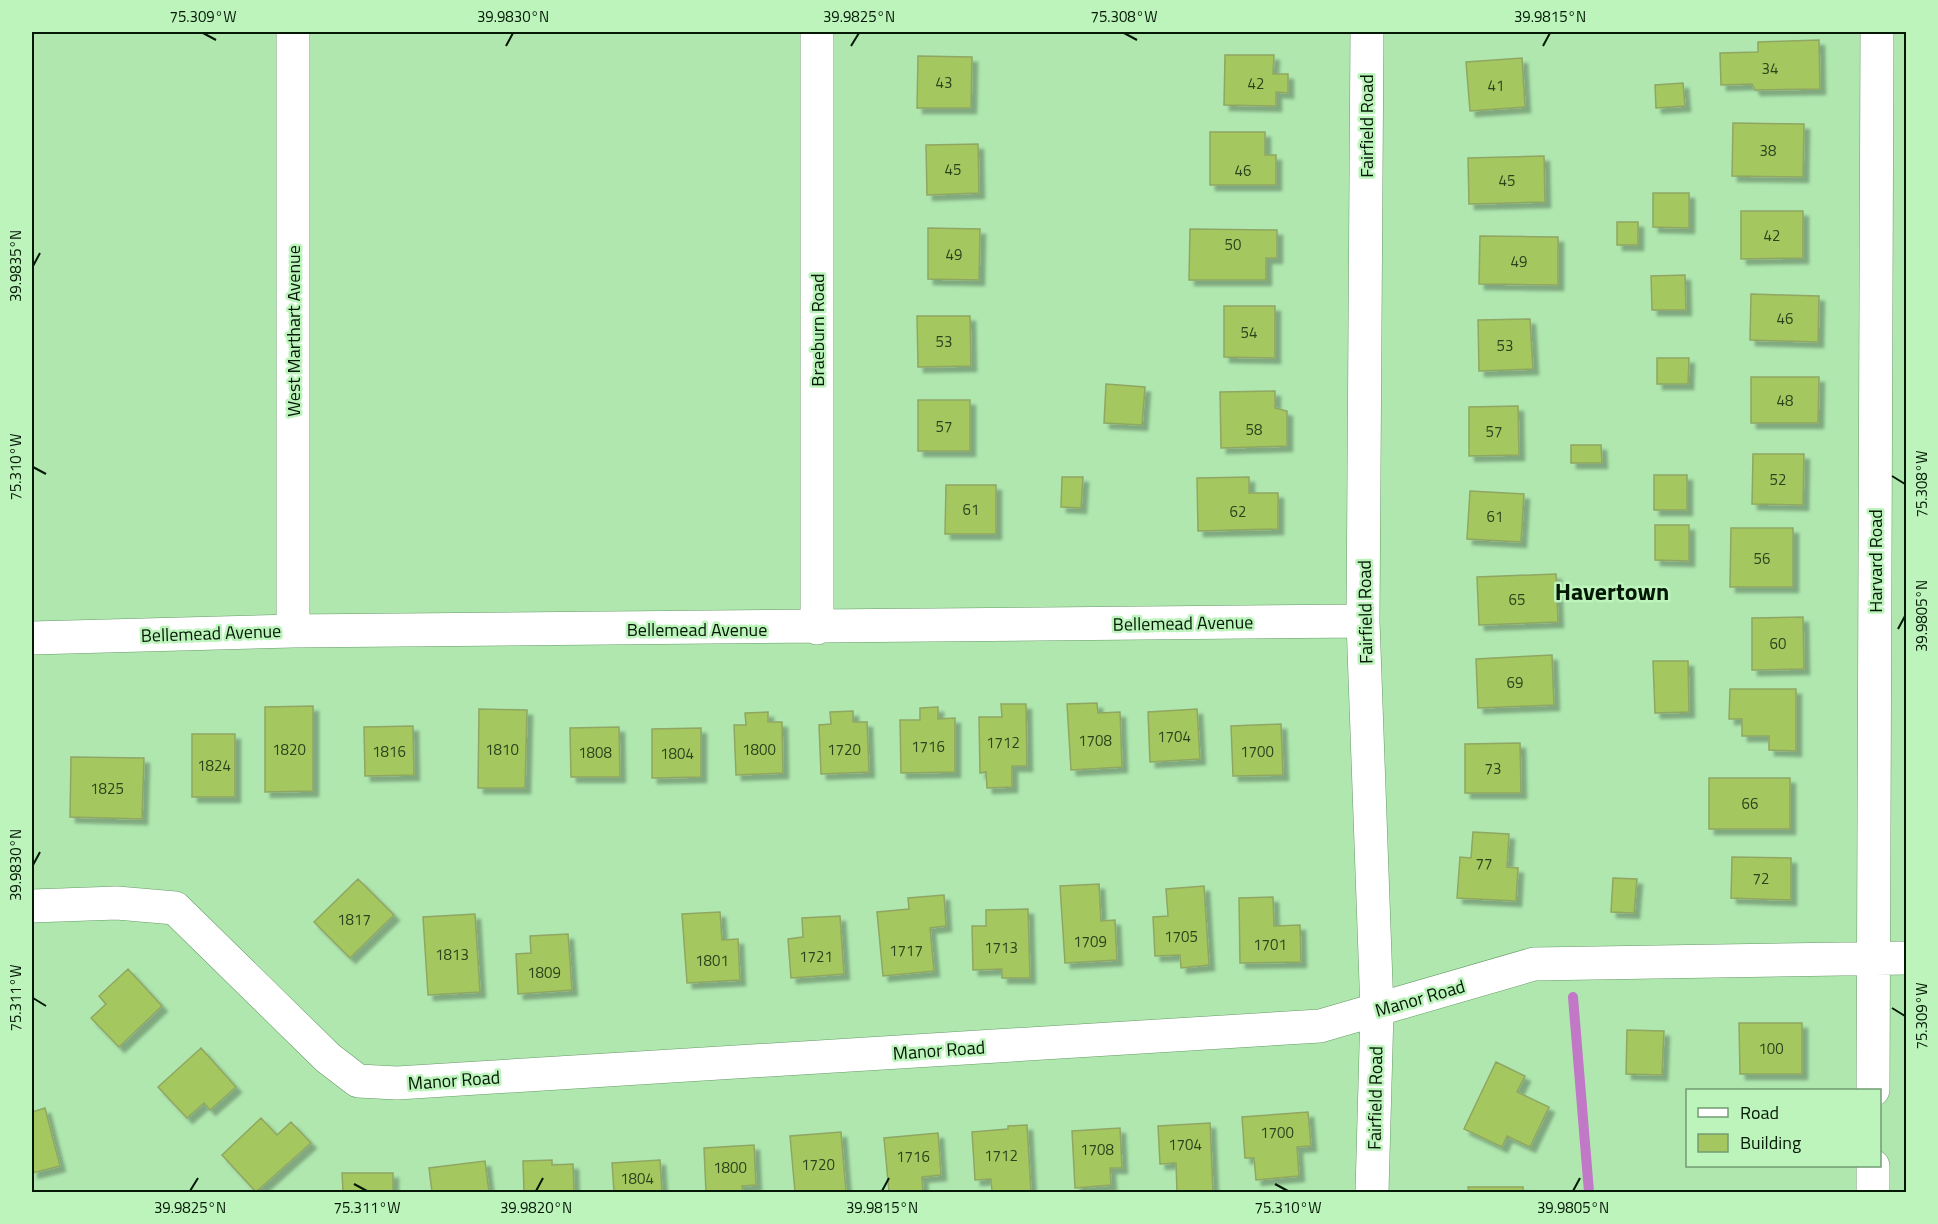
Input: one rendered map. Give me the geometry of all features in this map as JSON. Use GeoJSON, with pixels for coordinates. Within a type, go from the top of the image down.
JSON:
{"type":"FeatureCollection","features":[{"type":"Feature","properties":{"kind":"street","name":"West Marthart Avenue"},"geometry":{"type":"LineString","coordinates":[[292,32],[293,631]]}},
{"type":"Feature","properties":{"kind":"street","name":"Braeburn Road"},"geometry":{"type":"LineString","coordinates":[[817,32],[817,628]]}},
{"type":"Feature","properties":{"kind":"street","name":"Fairfield Road"},"geometry":{"type":"LineString","coordinates":[[1367,32],[1363,621],[1377,1011],[1372,1192]]}},
{"type":"Feature","properties":{"kind":"street","name":"Harvard Road"},"geometry":{"type":"LineString","coordinates":[[1873,1089],[1877,32]]}},
{"type":"Feature","properties":{"kind":"street","name":"Bellemead Avenue"},"geometry":{"type":"LineString","coordinates":[[32,638],[293,631],[817,628],[1363,621]]}},
{"type":"Feature","properties":{"kind":"street","name":"Manor Road"},"geometry":{"type":"LineString","coordinates":[[32,906],[117,903],[175,908],[328,1058],[358,1080],[397,1083],[1320,1026],[1534,964],[1906,958]]}},
{"type":"Feature","properties":{"kind":"street"},"geometry":{"type":"LineString","coordinates":[[1873,1167],[1873,1192]]}},
{"type":"Feature","properties":{"kind":"building"},"geometry":{"type":"Polygon","coordinates":[[[1819,40],[1820,89],[1755,90],[1752,84],[1721,85],[1720,53],[1758,52],[1758,42],[1819,40]]]}},
{"type":"Feature","properties":{"kind":"building"},"geometry":{"type":"Polygon","coordinates":[[[1225,55],[1274,55],[1273,74],[1288,74],[1288,93],[1276,92],[1276,106],[1224,105],[1225,55]]]}},
{"type":"Feature","properties":{"kind":"building"},"geometry":{"type":"Polygon","coordinates":[[[918,56],[972,57],[971,108],[917,108],[918,56]]]}},
{"type":"Feature","properties":{"kind":"building"},"geometry":{"type":"Polygon","coordinates":[[[1522,58],[1525,107],[1470,111],[1466,62],[1522,58]]]}},
{"type":"Feature","properties":{"kind":"building"},"geometry":{"type":"Polygon","coordinates":[[[1683,83],[1685,106],[1656,108],[1655,85],[1683,83]]]}},
{"type":"Feature","properties":{"kind":"building"},"geometry":{"type":"Polygon","coordinates":[[[1733,123],[1804,124],[1803,177],[1732,176],[1733,123]]]}},
{"type":"Feature","properties":{"kind":"building"},"geometry":{"type":"Polygon","coordinates":[[[1210,132],[1265,132],[1265,155],[1276,155],[1276,185],[1210,185],[1210,132]]]}},
{"type":"Feature","properties":{"kind":"building"},"geometry":{"type":"Polygon","coordinates":[[[978,144],[979,193],[927,195],[926,145],[978,144]]]}},
{"type":"Feature","properties":{"kind":"building"},"geometry":{"type":"Polygon","coordinates":[[[1544,156],[1545,202],[1469,204],[1468,158],[1544,156]]]}},
{"type":"Feature","properties":{"kind":"building"},"geometry":{"type":"Polygon","coordinates":[[[1653,193],[1689,193],[1689,228],[1653,227],[1653,193]]]}},
{"type":"Feature","properties":{"kind":"building"},"geometry":{"type":"Polygon","coordinates":[[[1741,211],[1803,211],[1803,258],[1741,259],[1741,211]]]}},
{"type":"Feature","properties":{"kind":"building"},"geometry":{"type":"Polygon","coordinates":[[[1617,222],[1638,222],[1638,245],[1617,245],[1617,222]]]}},
{"type":"Feature","properties":{"kind":"building"},"geometry":{"type":"Polygon","coordinates":[[[928,228],[980,229],[979,280],[928,279],[928,228]]]}},
{"type":"Feature","properties":{"kind":"building"},"geometry":{"type":"Polygon","coordinates":[[[1190,229],[1277,230],[1277,258],[1266,258],[1266,280],[1189,280],[1190,229]]]}},
{"type":"Feature","properties":{"kind":"building"},"geometry":{"type":"Polygon","coordinates":[[[1480,236],[1558,237],[1558,285],[1479,284],[1480,236]]]}},
{"type":"Feature","properties":{"kind":"building"},"geometry":{"type":"Polygon","coordinates":[[[1685,275],[1686,310],[1652,310],[1651,276],[1685,275]]]}},
{"type":"Feature","properties":{"kind":"building"},"geometry":{"type":"Polygon","coordinates":[[[1751,294],[1819,296],[1818,342],[1750,340],[1751,294]]]}},
{"type":"Feature","properties":{"kind":"building"},"geometry":{"type":"Polygon","coordinates":[[[1224,306],[1275,306],[1275,358],[1224,357],[1224,306]]]}},
{"type":"Feature","properties":{"kind":"building"},"geometry":{"type":"Polygon","coordinates":[[[917,316],[970,316],[971,366],[918,367],[917,316]]]}},
{"type":"Feature","properties":{"kind":"building"},"geometry":{"type":"Polygon","coordinates":[[[1530,319],[1533,369],[1479,371],[1478,320],[1530,319]]]}},
{"type":"Feature","properties":{"kind":"building"},"geometry":{"type":"Polygon","coordinates":[[[1657,358],[1689,358],[1688,384],[1657,384],[1657,358]]]}},
{"type":"Feature","properties":{"kind":"building"},"geometry":{"type":"Polygon","coordinates":[[[1751,377],[1819,377],[1818,423],[1751,423],[1751,377]]]}},
{"type":"Feature","properties":{"kind":"building"},"geometry":{"type":"Polygon","coordinates":[[[1106,384],[1145,387],[1142,425],[1104,423],[1106,384]]]}},
{"type":"Feature","properties":{"kind":"building"},"geometry":{"type":"Polygon","coordinates":[[[1275,391],[1275,408],[1287,411],[1287,446],[1221,448],[1220,392],[1275,391]]]}},
{"type":"Feature","properties":{"kind":"building"},"geometry":{"type":"Polygon","coordinates":[[[918,400],[970,400],[970,451],[918,451],[918,400]]]}},
{"type":"Feature","properties":{"kind":"building"},"geometry":{"type":"Polygon","coordinates":[[[1518,406],[1519,455],[1469,456],[1469,407],[1518,406]]]}},
{"type":"Feature","properties":{"kind":"building"},"geometry":{"type":"Polygon","coordinates":[[[1571,445],[1601,445],[1602,463],[1571,463],[1571,445]]]}},
{"type":"Feature","properties":{"kind":"building"},"geometry":{"type":"Polygon","coordinates":[[[1753,454],[1804,454],[1803,505],[1752,504],[1753,454]]]}},
{"type":"Feature","properties":{"kind":"building"},"geometry":{"type":"Polygon","coordinates":[[[1654,475],[1687,475],[1687,510],[1654,510],[1654,475]]]}},
{"type":"Feature","properties":{"kind":"building"},"geometry":{"type":"Polygon","coordinates":[[[1062,477],[1083,477],[1081,508],[1061,507],[1062,477]]]}},
{"type":"Feature","properties":{"kind":"building"},"geometry":{"type":"Polygon","coordinates":[[[1249,477],[1249,493],[1278,493],[1278,529],[1198,531],[1197,478],[1249,477]]]}},
{"type":"Feature","properties":{"kind":"building"},"geometry":{"type":"Polygon","coordinates":[[[946,485],[996,485],[996,534],[945,534],[946,485]]]}},
{"type":"Feature","properties":{"kind":"building"},"geometry":{"type":"Polygon","coordinates":[[[1470,491],[1524,494],[1521,542],[1467,539],[1470,491]]]}},
{"type":"Feature","properties":{"kind":"building"},"geometry":{"type":"Polygon","coordinates":[[[1655,525],[1689,525],[1689,561],[1655,560],[1655,525]]]}},
{"type":"Feature","properties":{"kind":"building"},"geometry":{"type":"Polygon","coordinates":[[[1731,528],[1793,528],[1793,587],[1730,587],[1731,528]]]}},
{"type":"Feature","properties":{"kind":"building"},"geometry":{"type":"Polygon","coordinates":[[[1556,574],[1558,622],[1479,625],[1477,577],[1556,574]]]}},
{"type":"Feature","properties":{"kind":"building"},"geometry":{"type":"Polygon","coordinates":[[[1803,617],[1804,669],[1752,670],[1752,618],[1803,617]]]}},
{"type":"Feature","properties":{"kind":"building"},"geometry":{"type":"Polygon","coordinates":[[[1552,655],[1554,705],[1478,708],[1476,659],[1552,655]]]}},
{"type":"Feature","properties":{"kind":"building"},"geometry":{"type":"Polygon","coordinates":[[[1653,661],[1688,661],[1689,712],[1655,713],[1653,661]]]}},
{"type":"Feature","properties":{"kind":"building"},"geometry":{"type":"Polygon","coordinates":[[[1730,689],[1796,689],[1796,751],[1769,750],[1769,736],[1742,736],[1742,719],[1729,719],[1730,689]]]}},
{"type":"Feature","properties":{"kind":"building"},"geometry":{"type":"Polygon","coordinates":[[[1097,703],[1098,713],[1120,712],[1122,767],[1071,770],[1067,704],[1097,703]]]}},
{"type":"Feature","properties":{"kind":"building"},"geometry":{"type":"Polygon","coordinates":[[[1001,704],[1026,704],[1027,766],[1012,766],[1012,787],[987,788],[986,772],[980,773],[979,717],[1002,717],[1001,704]]]}},
{"type":"Feature","properties":{"kind":"building"},"geometry":{"type":"Polygon","coordinates":[[[313,706],[313,791],[265,792],[265,707],[313,706]]]}},
{"type":"Feature","properties":{"kind":"building"},"geometry":{"type":"Polygon","coordinates":[[[938,707],[938,719],[955,718],[955,772],[901,773],[900,720],[920,720],[920,708],[938,707]]]}},
{"type":"Feature","properties":{"kind":"building"},"geometry":{"type":"Polygon","coordinates":[[[479,709],[527,710],[525,788],[478,788],[479,709]]]}},
{"type":"Feature","properties":{"kind":"building"},"geometry":{"type":"Polygon","coordinates":[[[1197,709],[1200,759],[1150,762],[1148,712],[1197,709]]]}},
{"type":"Feature","properties":{"kind":"building"},"geometry":{"type":"Polygon","coordinates":[[[853,711],[853,722],[867,722],[869,772],[821,774],[819,725],[831,724],[830,712],[853,711]]]}},
{"type":"Feature","properties":{"kind":"building"},"geometry":{"type":"Polygon","coordinates":[[[768,712],[768,722],[782,722],[783,773],[736,775],[734,725],[746,725],[745,713],[768,712]]]}},
{"type":"Feature","properties":{"kind":"building"},"geometry":{"type":"Polygon","coordinates":[[[1281,724],[1283,775],[1233,776],[1231,726],[1281,724]]]}},
{"type":"Feature","properties":{"kind":"building"},"geometry":{"type":"Polygon","coordinates":[[[413,726],[414,775],[365,776],[364,727],[413,726]]]}},
{"type":"Feature","properties":{"kind":"building"},"geometry":{"type":"Polygon","coordinates":[[[619,727],[620,777],[571,777],[570,728],[619,727]]]}},
{"type":"Feature","properties":{"kind":"building"},"geometry":{"type":"Polygon","coordinates":[[[701,728],[701,777],[652,778],[652,729],[701,728]]]}},
{"type":"Feature","properties":{"kind":"building"},"geometry":{"type":"Polygon","coordinates":[[[192,734],[235,734],[235,797],[192,797],[192,734]]]}},
{"type":"Feature","properties":{"kind":"building"},"geometry":{"type":"Polygon","coordinates":[[[1520,743],[1521,793],[1465,793],[1465,744],[1520,743]]]}},
{"type":"Feature","properties":{"kind":"building"},"geometry":{"type":"Polygon","coordinates":[[[71,757],[144,758],[142,819],[70,817],[71,757]]]}},
{"type":"Feature","properties":{"kind":"building"},"geometry":{"type":"Polygon","coordinates":[[[1709,778],[1790,778],[1790,829],[1709,829],[1709,778]]]}},
{"type":"Feature","properties":{"kind":"building"},"geometry":{"type":"Polygon","coordinates":[[[1473,832],[1509,834],[1507,867],[1518,868],[1516,901],[1457,898],[1460,857],[1471,858],[1473,832]]]}},
{"type":"Feature","properties":{"kind":"building"},"geometry":{"type":"Polygon","coordinates":[[[1732,857],[1791,858],[1791,900],[1731,898],[1732,857]]]}},
{"type":"Feature","properties":{"kind":"building"},"geometry":{"type":"Polygon","coordinates":[[[1613,878],[1637,879],[1634,913],[1611,912],[1613,878]]]}},
{"type":"Feature","properties":{"kind":"building"},"geometry":{"type":"Polygon","coordinates":[[[358,879],[394,915],[350,958],[314,922],[358,879]]]}},
{"type":"Feature","properties":{"kind":"building"},"geometry":{"type":"Polygon","coordinates":[[[1099,884],[1101,921],[1115,920],[1117,960],[1065,963],[1060,886],[1099,884]]]}},
{"type":"Feature","properties":{"kind":"building"},"geometry":{"type":"Polygon","coordinates":[[[1204,886],[1209,965],[1181,968],[1180,955],[1155,956],[1153,917],[1168,916],[1166,889],[1204,886]]]}},
{"type":"Feature","properties":{"kind":"building"},"geometry":{"type":"Polygon","coordinates":[[[944,895],[946,926],[930,928],[934,971],[883,976],[877,912],[909,909],[908,898],[944,895]]]}},
{"type":"Feature","properties":{"kind":"building"},"geometry":{"type":"Polygon","coordinates":[[[1273,897],[1274,926],[1300,925],[1301,962],[1240,963],[1239,898],[1273,897]]]}},
{"type":"Feature","properties":{"kind":"building"},"geometry":{"type":"Polygon","coordinates":[[[1028,909],[1030,978],[1002,978],[1002,969],[973,970],[972,926],[986,926],[986,910],[1028,909]]]}},
{"type":"Feature","properties":{"kind":"building"},"geometry":{"type":"Polygon","coordinates":[[[720,912],[722,940],[738,939],[740,980],[687,983],[682,914],[720,912]]]}},
{"type":"Feature","properties":{"kind":"building"},"geometry":{"type":"Polygon","coordinates":[[[475,914],[480,992],[428,995],[423,917],[475,914]]]}},
{"type":"Feature","properties":{"kind":"building"},"geometry":{"type":"Polygon","coordinates":[[[840,916],[844,974],[791,978],[788,939],[803,937],[802,918],[840,916]]]}},
{"type":"Feature","properties":{"kind":"building"},"geometry":{"type":"Polygon","coordinates":[[[568,934],[572,990],[518,994],[516,954],[531,953],[530,936],[568,934]]]}},
{"type":"Feature","properties":{"kind":"building"},"geometry":{"type":"Polygon","coordinates":[[[128,969],[162,1006],[119,1047],[91,1018],[106,1004],[99,996],[128,969]]]}},
{"type":"Feature","properties":{"kind":"building"},"geometry":{"type":"Polygon","coordinates":[[[1739,1023],[1802,1023],[1802,1074],[1740,1074],[1739,1023]]]}},
{"type":"Feature","properties":{"kind":"building"},"geometry":{"type":"Polygon","coordinates":[[[1627,1030],[1664,1031],[1662,1075],[1626,1074],[1627,1030]]]}},
{"type":"Feature","properties":{"kind":"building"},"geometry":{"type":"Polygon","coordinates":[[[201,1048],[236,1087],[210,1110],[204,1103],[187,1118],[158,1087],[201,1048]]]}},
{"type":"Feature","properties":{"kind":"building"},"geometry":{"type":"Polygon","coordinates":[[[1496,1062],[1525,1076],[1517,1092],[1549,1107],[1530,1147],[1507,1136],[1502,1147],[1464,1129],[1496,1062]]]}},
{"type":"Feature","properties":{"kind":"building"},"geometry":{"type":"Polygon","coordinates":[[[45,1108],[60,1166],[32,1173],[32,1112],[45,1108]]]}},
{"type":"Feature","properties":{"kind":"building"},"geometry":{"type":"Polygon","coordinates":[[[1308,1112],[1311,1146],[1297,1147],[1299,1176],[1256,1180],[1254,1158],[1245,1158],[1242,1117],[1308,1112]]]}},
{"type":"Feature","properties":{"kind":"building"},"geometry":{"type":"Polygon","coordinates":[[[261,1118],[277,1135],[291,1122],[311,1143],[256,1192],[222,1155],[261,1118]]]}},
{"type":"Feature","properties":{"kind":"building"},"geometry":{"type":"Polygon","coordinates":[[[1210,1123],[1213,1192],[1177,1192],[1176,1163],[1160,1164],[1158,1126],[1210,1123]]]}},
{"type":"Feature","properties":{"kind":"building"},"geometry":{"type":"Polygon","coordinates":[[[1027,1125],[1031,1192],[992,1192],[991,1179],[975,1180],[972,1132],[1027,1125]]]}},
{"type":"Feature","properties":{"kind":"building"},"geometry":{"type":"Polygon","coordinates":[[[1120,1128],[1122,1168],[1110,1168],[1111,1185],[1075,1188],[1072,1131],[1120,1128]]]}},
{"type":"Feature","properties":{"kind":"building"},"geometry":{"type":"Polygon","coordinates":[[[841,1132],[846,1192],[795,1192],[790,1136],[841,1132]]]}},
{"type":"Feature","properties":{"kind":"building"},"geometry":{"type":"Polygon","coordinates":[[[938,1133],[941,1175],[922,1177],[923,1192],[889,1192],[884,1138],[938,1133]]]}},
{"type":"Feature","properties":{"kind":"building"},"geometry":{"type":"Polygon","coordinates":[[[754,1145],[756,1185],[742,1186],[743,1192],[706,1192],[704,1148],[754,1145]]]}},
{"type":"Feature","properties":{"kind":"building"},"geometry":{"type":"Polygon","coordinates":[[[552,1160],[552,1165],[573,1164],[574,1192],[524,1192],[523,1161],[552,1160]]]}},
{"type":"Feature","properties":{"kind":"building"},"geometry":{"type":"Polygon","coordinates":[[[660,1160],[662,1192],[614,1192],[612,1163],[660,1160]]]}},
{"type":"Feature","properties":{"kind":"building"},"geometry":{"type":"Polygon","coordinates":[[[485,1161],[489,1192],[432,1192],[429,1168],[485,1161]]]}},
{"type":"Feature","properties":{"kind":"building"},"geometry":{"type":"Polygon","coordinates":[[[342,1173],[393,1173],[393,1192],[343,1192],[342,1173]]]}},
{"type":"Feature","properties":{"kind":"building"},"geometry":{"type":"Polygon","coordinates":[[[1468,1187],[1523,1187],[1523,1192],[1469,1192],[1468,1187]]]}},
{"type":"Feature","properties":{"kind":"waterway"},"geometry":{"type":"LineString","coordinates":[[1573,997],[1589,1192]]}},
{"type":"Feature","properties":{"kind":"district","name":"Havertown"},"geometry":{"type":"Point","coordinates":[1612,591]}}]}
